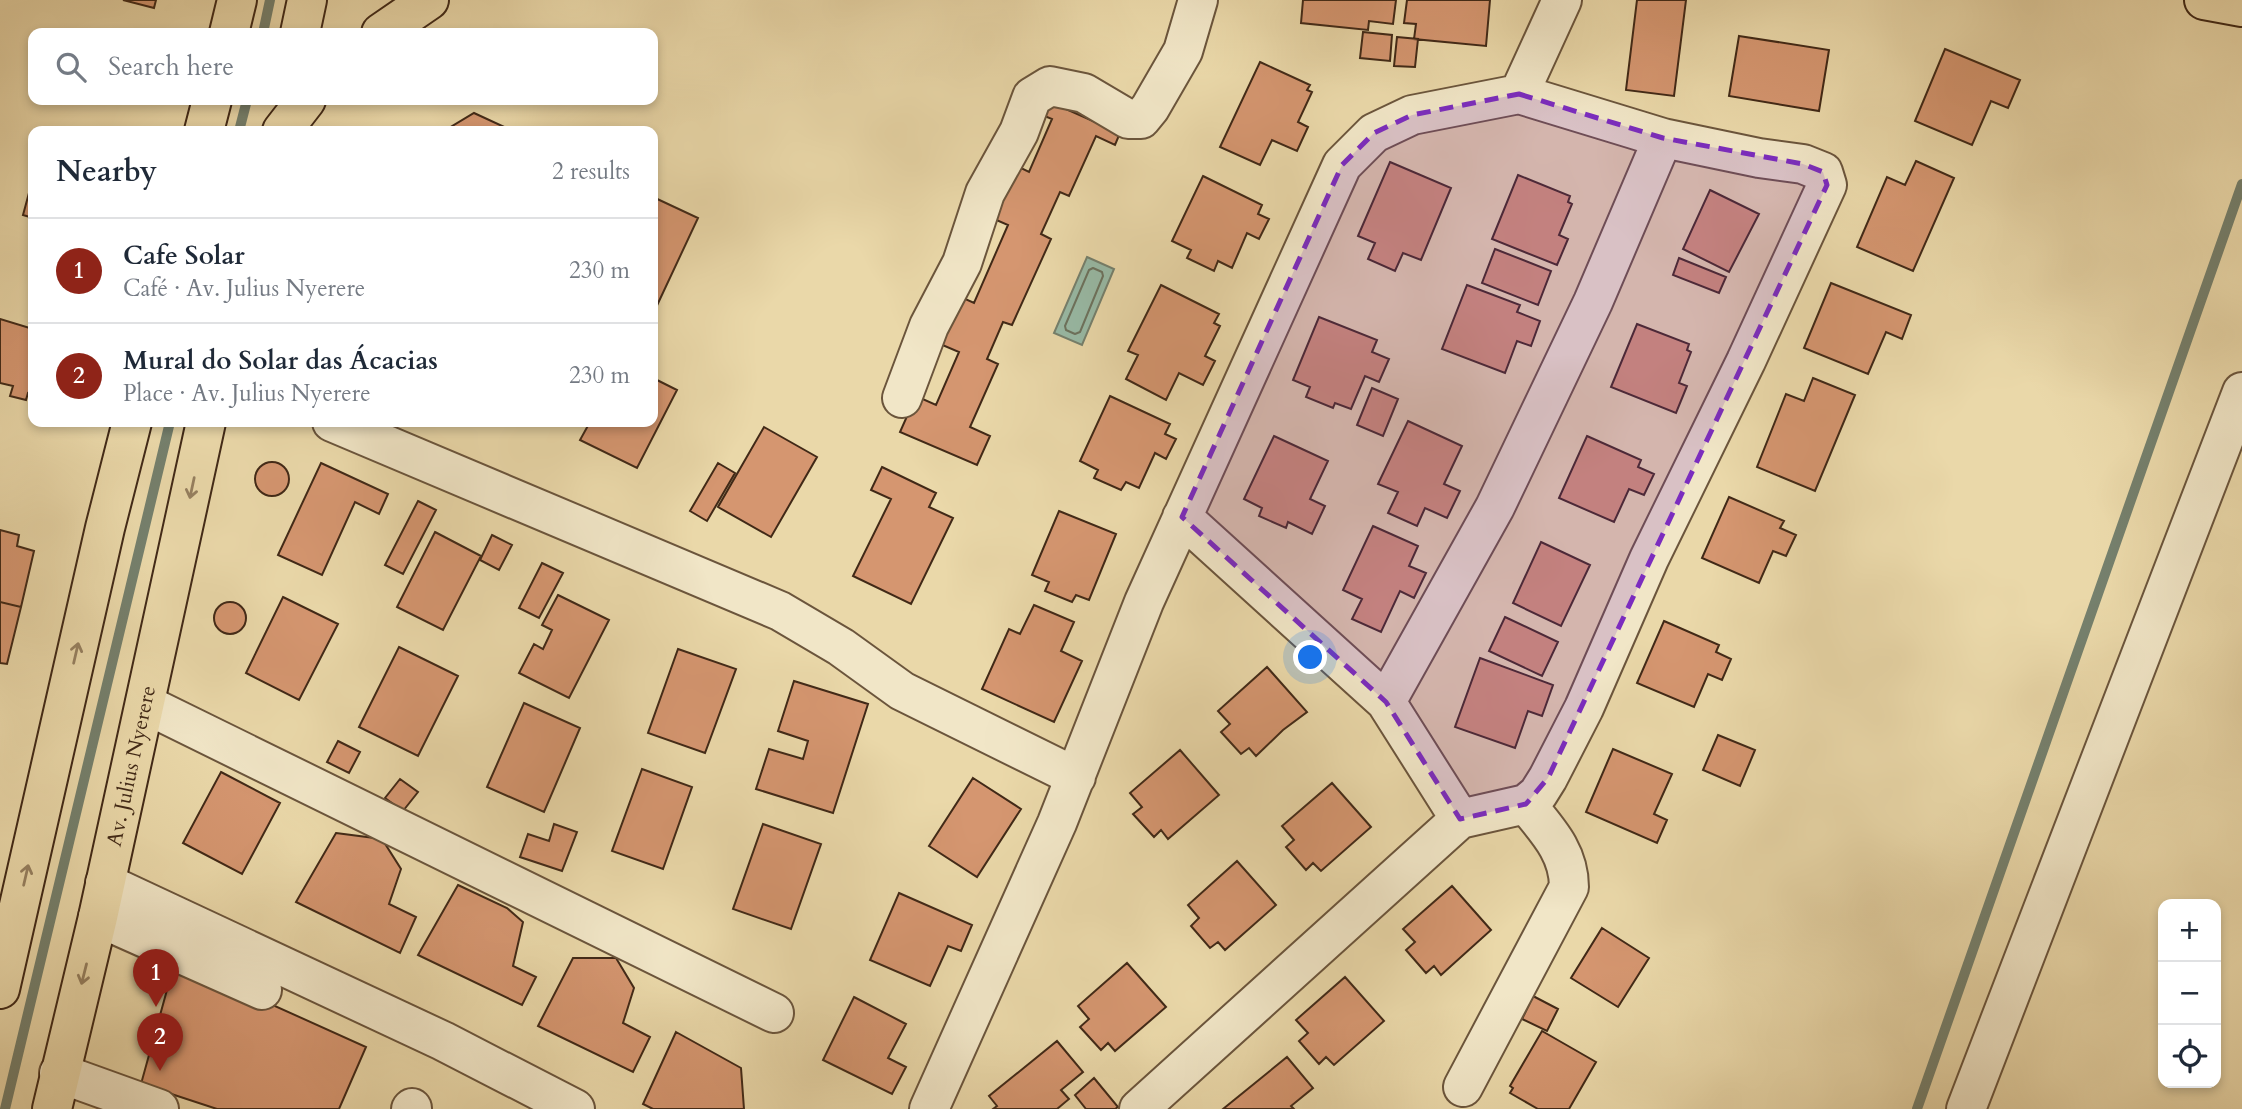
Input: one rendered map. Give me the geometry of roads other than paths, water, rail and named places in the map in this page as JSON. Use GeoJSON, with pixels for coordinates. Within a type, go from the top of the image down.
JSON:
{"type":"FeatureCollection","features":[{"type":"Feature","properties":{"kind":"main road"},"geometry":{"type":"LineString","coordinates":[[230,28],[237,0]]}},
{"type":"Feature","properties":{"kind":"main road"},"geometry":{"type":"LineString","coordinates":[[301,28],[307,0]]}},
{"type":"Feature","properties":{"kind":"main road"},"geometry":{"type":"LineString","coordinates":[[388,28],[429,0]]}},
{"type":"Feature","properties":{"kind":"main road"},"geometry":{"type":"LineString","coordinates":[[2204,0],[2242,7]]}},
{"type":"Feature","properties":{"kind":"main road"},"geometry":{"type":"LineString","coordinates":[[205,126],[211,105]]}},
{"type":"Feature","properties":{"kind":"main road"},"geometry":{"type":"LineString","coordinates":[[281,126],[284,105]]}},
{"type":"Feature","properties":{"kind":"main road"},"geometry":{"type":"LineString","coordinates":[[284,126],[302,105]]}},
{"type":"Feature","properties":{"kind":"main road"},"geometry":{"type":"LineString","coordinates":[[0,989],[131,427]]}},
{"type":"Feature","properties":{"kind":"main road","name":"Av. Julius Nyerere"},"geometry":{"type":"LineString","coordinates":[[55,1091],[102,900],[205,427]]}},
{"type":"Feature","properties":{"kind":"street"},"geometry":{"type":"LineString","coordinates":[[902,398],[929,326],[962,263],[985,193],[1019,132],[1032,97],[1050,86],[1061,88],[1084,93],[1128,119],[1141,120],[1183,51],[1198,0]]}},
{"type":"Feature","properties":{"kind":"street"},"geometry":{"type":"LineString","coordinates":[[1519,94],[1562,0]]}},
{"type":"Feature","properties":{"kind":"street"},"geometry":{"type":"LineString","coordinates":[[929,1109],[1057,823],[1144,602],[1342,165],[1374,133],[1412,115],[1519,94],[1663,138],[1759,158],[1803,164],[1823,172],[1826,185],[1746,361],[1649,559],[1584,708],[1538,794],[1526,804],[1460,819],[1139,1109]]}},
{"type":"Feature","properties":{"kind":"street"},"geometry":{"type":"LineString","coordinates":[[1386,702],[1495,507],[1593,302],[1663,138]]}},
{"type":"Feature","properties":{"kind":"street"},"geometry":{"type":"LineString","coordinates":[[1966,1109],[2242,392]]}},
{"type":"Feature","properties":{"kind":"street"},"geometry":{"type":"LineString","coordinates":[[344,427],[780,611],[841,647],[902,691],[1076,777]]}},
{"type":"Feature","properties":{"kind":"street"},"geometry":{"type":"LineString","coordinates":[[1182,517],[1386,702],[1460,819]]}},
{"type":"Feature","properties":{"kind":"street"},"geometry":{"type":"LineString","coordinates":[[145,704],[774,1013]]}},
{"type":"Feature","properties":{"kind":"street"},"geometry":{"type":"LineString","coordinates":[[1463,1087],[1569,887],[1563,853],[1526,804]]}},
{"type":"Feature","properties":{"kind":"street"},"geometry":{"type":"LineString","coordinates":[[102,900],[262,990]]}},
{"type":"Feature","properties":{"kind":"street"},"geometry":{"type":"LineString","coordinates":[[102,900],[443,1041],[575,1109]]}},
{"type":"Feature","properties":{"kind":"street"},"geometry":{"type":"LineString","coordinates":[[55,1091],[159,1109]]}},
{"type":"Feature","properties":{"kind":"water"},"geometry":{"type":"Polygon","coordinates":[[[1087,257],[1114,269],[1082,345],[1054,333],[1087,257]]]}},
{"type":"Feature","properties":{"kind":"waterway"},"geometry":{"type":"LineString","coordinates":[[264,28],[270,0]]}},
{"type":"Feature","properties":{"kind":"waterway"},"geometry":{"type":"LineString","coordinates":[[240,126],[246,105]]}},
{"type":"Feature","properties":{"kind":"waterway"},"geometry":{"type":"LineString","coordinates":[[1917,1109],[2242,184]]}},
{"type":"Feature","properties":{"kind":"waterway"},"geometry":{"type":"LineString","coordinates":[[5,1109],[169,427]]}},
{"type":"Feature","properties":{"kind":"place","name":"Cafe Solar"},"geometry":{"type":"Point","coordinates":[156,1007]}},
{"type":"Feature","properties":{"kind":"place","name":"Mural do Solar das Ácacias"},"geometry":{"type":"Point","coordinates":[160,1071]}}]}
